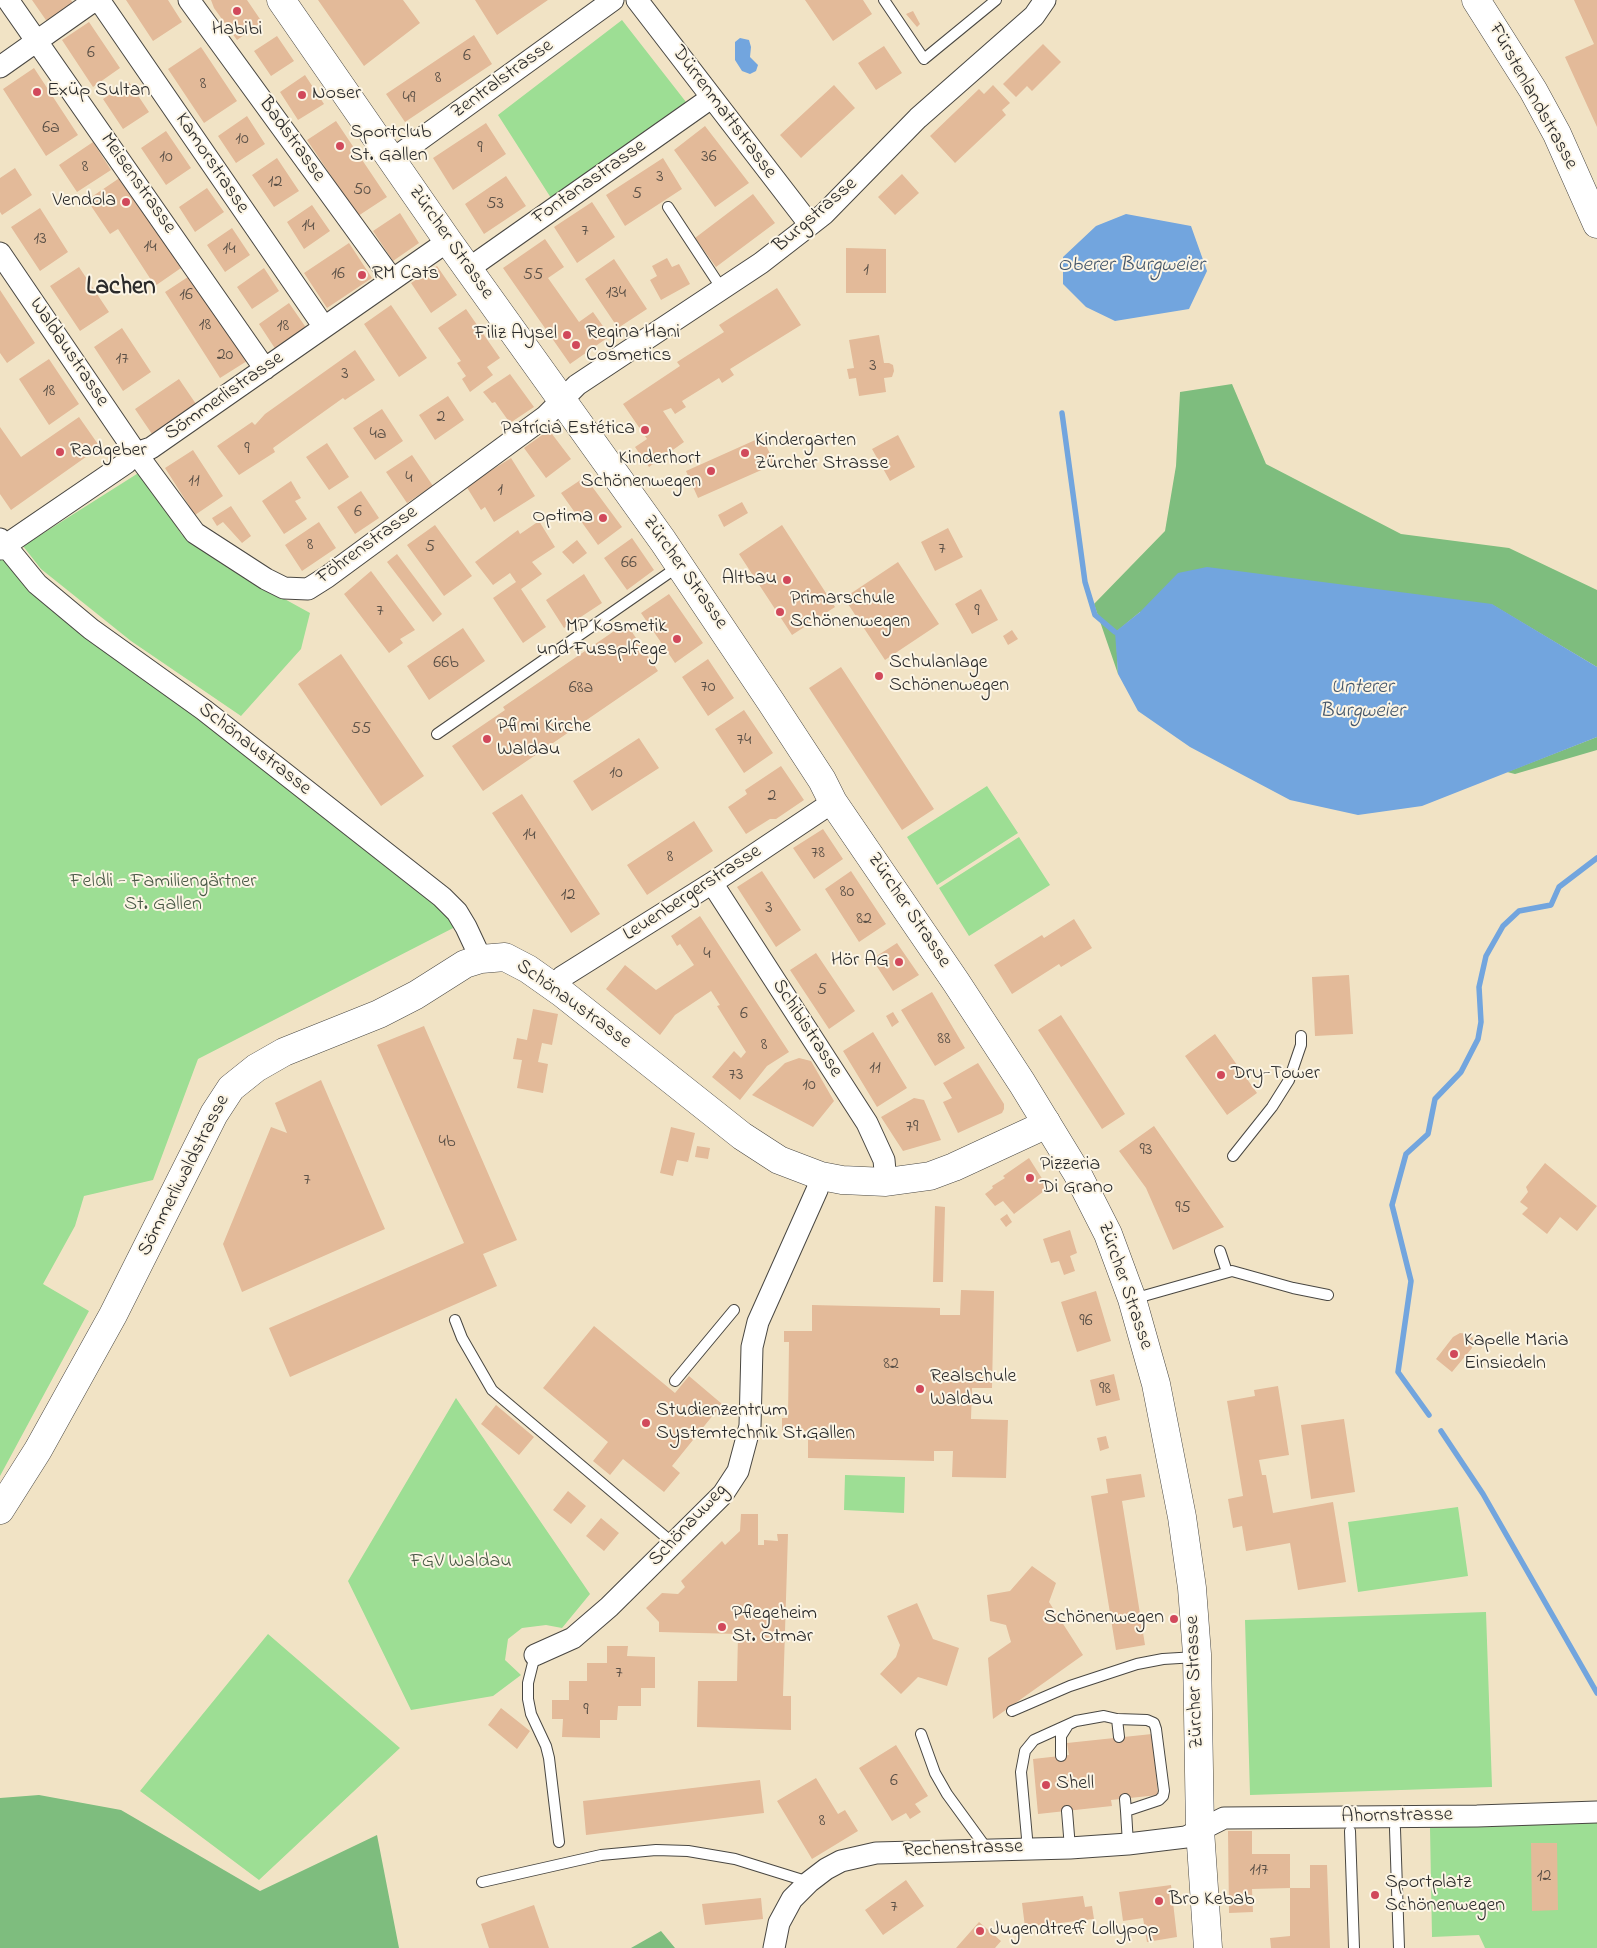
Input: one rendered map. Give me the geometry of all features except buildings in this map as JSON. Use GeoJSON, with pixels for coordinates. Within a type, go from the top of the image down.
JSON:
{"type":"FeatureCollection","features":[{"type":"Feature","properties":{"kind":"main road","name":"Zürcher Strasse"},"geometry":{"type":"LineString","coordinates":[[281,0],[448,241],[680,566],[800,745],[822,780],[833,802],[956,982],[1046,1122],[1077,1173],[1108,1234],[1132,1299],[1156,1384],[1169,1446],[1192,1588],[1198,1657],[1200,1830],[1208,1948]]}},
{"type":"Feature","properties":{"kind":"main road","name":"Fürstenlandstrasse"},"geometry":{"type":"LineString","coordinates":[[1476,0],[1519,67],[1557,134],[1597,224]]}},
{"type":"Feature","properties":{"kind":"main road","name":"Schönaustrasse"},"geometry":{"type":"LineString","coordinates":[[481,959],[505,958],[528,968],[742,1136],[779,1160],[821,1176],[842,1180],[886,1182],[930,1176],[954,1168],[1034,1130],[1046,1122]]}},
{"type":"Feature","properties":{"kind":"main road","name":"Sömmerliwaldstrasse"},"geometry":{"type":"LineString","coordinates":[[0,1510],[38,1450],[114,1314],[214,1114],[231,1088],[256,1068],[284,1052],[379,1014],[416,996],[456,969],[481,959]]}},
{"type":"Feature","properties":{"kind":"street","name":"Meisenstrasse"},"geometry":{"type":"LineString","coordinates":[[8,0],[265,369]]}},
{"type":"Feature","properties":{"kind":"street"},"geometry":{"type":"LineString","coordinates":[[0,67],[95,0]]}},
{"type":"Feature","properties":{"kind":"street","name":"Kamorstrasse"},"geometry":{"type":"LineString","coordinates":[[99,0],[324,327]]}},
{"type":"Feature","properties":{"kind":"street","name":"Badstrasse"},"geometry":{"type":"LineString","coordinates":[[189,0],[392,279]]}},
{"type":"Feature","properties":{"kind":"street","name":"Zentralstrasse"},"geometry":{"type":"LineString","coordinates":[[393,160],[613,0]]}},
{"type":"Feature","properties":{"kind":"street","name":"Dürrenmattstrasse"},"geometry":{"type":"LineString","coordinates":[[637,0],[810,226]]}},
{"type":"Feature","properties":{"kind":"street","name":"Burgstrasse"},"geometry":{"type":"LineString","coordinates":[[562,401],[577,385],[761,263],[810,226],[918,118],[1034,16],[1045,0]]}},
{"type":"Feature","properties":{"kind":"street","name":"Fontanastrasse"},"geometry":{"type":"LineString","coordinates":[[468,269],[711,98]]}},
{"type":"Feature","properties":{"kind":"street","name":"Sömmerlistrasse"},"geometry":{"type":"LineString","coordinates":[[2,544],[126,463],[136,453],[151,448],[448,241]]}},
{"type":"Feature","properties":{"kind":"street","name":"Waldaustrasse"},"geometry":{"type":"LineString","coordinates":[[0,253],[136,453]]}},
{"type":"Feature","properties":{"kind":"street","name":"Föhrenstrasse"},"geometry":{"type":"LineString","coordinates":[[136,453],[195,533],[266,579],[284,588],[308,589],[421,509],[546,416],[562,401]]}},
{"type":"Feature","properties":{"kind":"street","name":"Schönaustrasse"},"geometry":{"type":"LineString","coordinates":[[2,544],[37,584],[91,629],[204,710],[442,897],[457,912],[466,926],[481,959]]}},
{"type":"Feature","properties":{"kind":"street","name":"Leuenbergerstrasse"},"geometry":{"type":"LineString","coordinates":[[554,987],[562,977],[712,883],[833,802]]}},
{"type":"Feature","properties":{"kind":"street","name":"Schibistrasse"},"geometry":{"type":"LineString","coordinates":[[712,883],[867,1123],[884,1160],[886,1182]]}},
{"type":"Feature","properties":{"kind":"street","name":"Schönauweg"},"geometry":{"type":"LineString","coordinates":[[535,1655],[573,1638],[609,1607],[723,1494],[738,1471],[750,1426],[752,1347],[758,1322],[817,1190],[821,1176]]}},
{"type":"Feature","properties":{"kind":"street","name":"Ahornstrasse"},"geometry":{"type":"LineString","coordinates":[[1200,1830],[1224,1818],[1477,1816],[1597,1812]]}},
{"type":"Feature","properties":{"kind":"street","name":"Rechenstrasse"},"geometry":{"type":"LineString","coordinates":[[774,1948],[779,1923],[792,1900],[809,1882],[841,1861],[876,1853],[1070,1848],[1128,1844],[1186,1836],[1200,1830]]}},
{"type":"Feature","properties":{"kind":"lane"},"geometry":{"type":"LineString","coordinates":[[884,0],[924,59],[996,0]]}},
{"type":"Feature","properties":{"kind":"lane"},"geometry":{"type":"LineString","coordinates":[[668,206],[722,289]]}},
{"type":"Feature","properties":{"kind":"lane"},"geometry":{"type":"LineString","coordinates":[[437,734],[680,566]]}},
{"type":"Feature","properties":{"kind":"lane"},"geometry":{"type":"LineString","coordinates":[[1233,1156],[1272,1106],[1289,1080],[1301,1045],[1301,1036]]}},
{"type":"Feature","properties":{"kind":"lane"},"geometry":{"type":"LineString","coordinates":[[1220,1251],[1227,1272]]}},
{"type":"Feature","properties":{"kind":"lane"},"geometry":{"type":"LineString","coordinates":[[1132,1299],[1232,1271],[1293,1288],[1328,1295]]}},
{"type":"Feature","properties":{"kind":"lane"},"geometry":{"type":"LineString","coordinates":[[675,1381],[734,1310]]}},
{"type":"Feature","properties":{"kind":"lane"},"geometry":{"type":"LineString","coordinates":[[455,1320],[462,1338],[492,1390],[674,1544]]}},
{"type":"Feature","properties":{"kind":"lane"},"geometry":{"type":"LineString","coordinates":[[535,1655],[528,1683],[530,1714],[546,1746],[549,1758],[560,1842]]}},
{"type":"Feature","properties":{"kind":"lane"},"geometry":{"type":"LineString","coordinates":[[1012,1711],[1070,1686],[1137,1664],[1163,1659],[1198,1657]]}},
{"type":"Feature","properties":{"kind":"lane"},"geometry":{"type":"LineString","coordinates":[[1025,1848],[1027,1838],[1022,1772],[1023,1758],[1034,1740],[1069,1724],[1095,1717],[1109,1716],[1117,1720],[1147,1720],[1154,1723],[1164,1791],[1163,1796],[1159,1800],[1126,1811]]}},
{"type":"Feature","properties":{"kind":"lane"},"geometry":{"type":"LineString","coordinates":[[1117,1720],[1119,1737]]}},
{"type":"Feature","properties":{"kind":"lane"},"geometry":{"type":"LineString","coordinates":[[1061,1756],[1061,1736],[1069,1724]]}},
{"type":"Feature","properties":{"kind":"lane"},"geometry":{"type":"LineString","coordinates":[[921,1734],[935,1773],[987,1850]]}},
{"type":"Feature","properties":{"kind":"lane"},"geometry":{"type":"LineString","coordinates":[[1125,1799],[1128,1844]]}},
{"type":"Feature","properties":{"kind":"lane"},"geometry":{"type":"LineString","coordinates":[[1067,1811],[1070,1848]]}},
{"type":"Feature","properties":{"kind":"lane"},"geometry":{"type":"LineString","coordinates":[[1395,1829],[1399,1948]]}},
{"type":"Feature","properties":{"kind":"lane"},"geometry":{"type":"LineString","coordinates":[[1350,1831],[1354,1948]]}},
{"type":"Feature","properties":{"kind":"lane"},"geometry":{"type":"LineString","coordinates":[[482,1882],[602,1855],[656,1850],[688,1851],[735,1859],[809,1882]]}},
{"type":"Feature","properties":{"kind":"green space"},"geometry":{"type":"Polygon","coordinates":[[[622,20],[686,102],[551,198],[498,115],[622,20]]]}},
{"type":"Feature","properties":{"kind":"green space"},"geometry":{"type":"Polygon","coordinates":[[[1232,384],[1266,464],[1401,534],[1509,548],[1597,590],[1597,667],[1491,604],[1140,612],[1116,632],[1118,674],[1094,604],[1165,531],[1176,466],[1180,392],[1232,384]]]}},
{"type":"Feature","properties":{"kind":"green space"},"geometry":{"type":"Polygon","coordinates":[[[140,472],[182,535],[230,569],[310,613],[301,649],[241,716],[131,641],[41,569],[23,546],[140,472]]]}},
{"type":"Feature","properties":{"kind":"green space","name":"Feldli - Familiengärtner St. Gallen"},"geometry":{"type":"Polygon","coordinates":[[[0,549],[459,925],[198,1059],[153,1180],[84,1196],[75,1226],[43,1284],[89,1311],[0,1476],[0,549]]]}},
{"type":"Feature","properties":{"kind":"green space"},"geometry":{"type":"Polygon","coordinates":[[[1597,737],[1597,750],[1515,774],[1507,772],[1597,737]]]}},
{"type":"Feature","properties":{"kind":"green space"},"geometry":{"type":"Polygon","coordinates":[[[987,786],[1018,833],[937,885],[907,837],[987,786]]]}},
{"type":"Feature","properties":{"kind":"green space"},"geometry":{"type":"Polygon","coordinates":[[[1019,837],[1050,885],[969,936],[939,888],[1019,837]]]}},
{"type":"Feature","properties":{"kind":"green space","name":"FGV Waldau"},"geometry":{"type":"Polygon","coordinates":[[[456,1398],[590,1594],[562,1628],[546,1625],[522,1628],[508,1639],[505,1660],[521,1675],[493,1696],[411,1710],[348,1581],[456,1398]]]}},
{"type":"Feature","properties":{"kind":"green space"},"geometry":{"type":"Polygon","coordinates":[[[845,1475],[905,1477],[904,1513],[844,1510],[845,1475]]]}},
{"type":"Feature","properties":{"kind":"green space"},"geometry":{"type":"Polygon","coordinates":[[[1458,1507],[1468,1576],[1358,1592],[1348,1522],[1458,1507]]]}},
{"type":"Feature","properties":{"kind":"green space"},"geometry":{"type":"Polygon","coordinates":[[[1486,1612],[1492,1787],[1250,1795],[1245,1620],[1486,1612]]]}},
{"type":"Feature","properties":{"kind":"green space"},"geometry":{"type":"Polygon","coordinates":[[[268,1634],[400,1748],[259,1880],[140,1791],[268,1634]]]}},
{"type":"Feature","properties":{"kind":"green space"},"geometry":{"type":"Polygon","coordinates":[[[39,1795],[121,1810],[260,1891],[377,1835],[399,1948],[0,1948],[0,1798],[39,1795]]]}},
{"type":"Feature","properties":{"kind":"green space"},"geometry":{"type":"Polygon","coordinates":[[[1597,1822],[1597,1948],[1485,1948],[1479,1935],[1432,1937],[1430,1828],[1597,1822]]]}},
{"type":"Feature","properties":{"kind":"green space"},"geometry":{"type":"Polygon","coordinates":[[[661,1931],[675,1948],[631,1948],[661,1931]]]}},
{"type":"Feature","properties":{"kind":"water"},"geometry":{"type":"Polygon","coordinates":[[[740,38],[749,40],[751,47],[750,57],[758,65],[756,71],[750,74],[742,71],[735,60],[735,42],[740,38]]]}},
{"type":"Feature","properties":{"kind":"water","name":"Oberer Burgweier"},"geometry":{"type":"Polygon","coordinates":[[[1126,214],[1191,226],[1207,271],[1189,309],[1115,321],[1086,307],[1063,284],[1063,257],[1096,226],[1126,214]]]}},
{"type":"Feature","properties":{"kind":"water","name":"Unterer Burgweier"},"geometry":{"type":"Polygon","coordinates":[[[1207,567],[1492,604],[1597,667],[1597,737],[1422,806],[1358,815],[1290,800],[1190,747],[1138,711],[1118,674],[1115,632],[1140,612],[1178,573],[1207,567]]]}},
{"type":"Feature","properties":{"kind":"waterway"},"geometry":{"type":"LineString","coordinates":[[1062,413],[1085,582],[1095,615],[1115,632]]}},
{"type":"Feature","properties":{"kind":"waterway"},"geometry":{"type":"LineString","coordinates":[[1429,1415],[1398,1372],[1411,1281],[1392,1205],[1406,1154],[1428,1134],[1435,1099],[1461,1072],[1478,1039],[1481,1022],[1479,987],[1486,956],[1503,926],[1519,911],[1551,905],[1559,887],[1597,858]]}},
{"type":"Feature","properties":{"kind":"waterway"},"geometry":{"type":"LineString","coordinates":[[1441,1431],[1483,1494],[1597,1693]]}},
{"type":"Feature","properties":{"kind":"place","name":"Habibi"},"geometry":{"type":"Point","coordinates":[237,11]}},
{"type":"Feature","properties":{"kind":"place","name":"Exüp Sultan"},"geometry":{"type":"Point","coordinates":[37,92]}},
{"type":"Feature","properties":{"kind":"place","name":"Noser"},"geometry":{"type":"Point","coordinates":[302,95]}},
{"type":"Feature","properties":{"kind":"place","name":"Sportclub St. Gallen"},"geometry":{"type":"Point","coordinates":[340,146]}},
{"type":"Feature","properties":{"kind":"place","name":"Vendola"},"geometry":{"type":"Point","coordinates":[126,202]}},
{"type":"Feature","properties":{"kind":"place","name":"RM Cats"},"geometry":{"type":"Point","coordinates":[362,275]}},
{"type":"Feature","properties":{"kind":"place","name":"Filiz Aysel"},"geometry":{"type":"Point","coordinates":[567,335]}},
{"type":"Feature","properties":{"kind":"place","name":"Regina Hani Cosmetics"},"geometry":{"type":"Point","coordinates":[576,345]}},
{"type":"Feature","properties":{"kind":"place","name":"Patrícia Estética"},"geometry":{"type":"Point","coordinates":[645,430]}},
{"type":"Feature","properties":{"kind":"place","name":"Radgeber"},"geometry":{"type":"Point","coordinates":[60,452]}},
{"type":"Feature","properties":{"kind":"place","name":"Kindergarten Zürcher Strasse"},"geometry":{"type":"Point","coordinates":[745,453]}},
{"type":"Feature","properties":{"kind":"place","name":"Kinderhort Schönenwegen"},"geometry":{"type":"Point","coordinates":[711,471]}},
{"type":"Feature","properties":{"kind":"place","name":"Optima"},"geometry":{"type":"Point","coordinates":[603,518]}},
{"type":"Feature","properties":{"kind":"place","name":"Altbau"},"geometry":{"type":"Point","coordinates":[787,580]}},
{"type":"Feature","properties":{"kind":"place","name":"Primarschule Schönenwegen"},"geometry":{"type":"Point","coordinates":[780,612]}},
{"type":"Feature","properties":{"kind":"place","name":"MP Kosmetik und Fussplfege"},"geometry":{"type":"Point","coordinates":[677,639]}},
{"type":"Feature","properties":{"kind":"place","name":"Schulanlage Schönenwegen"},"geometry":{"type":"Point","coordinates":[879,676]}},
{"type":"Feature","properties":{"kind":"place","name":"Pfimi Kirche Waldau"},"geometry":{"type":"Point","coordinates":[487,739]}},
{"type":"Feature","properties":{"kind":"place","name":"Hör AG"},"geometry":{"type":"Point","coordinates":[899,962]}},
{"type":"Feature","properties":{"kind":"place","name":"Dry-Tower"},"geometry":{"type":"Point","coordinates":[1221,1075]}},
{"type":"Feature","properties":{"kind":"place","name":"Pizzeria Di Grano"},"geometry":{"type":"Point","coordinates":[1030,1178]}},
{"type":"Feature","properties":{"kind":"place","name":"Kapelle Maria Einsiedeln"},"geometry":{"type":"Point","coordinates":[1454,1354]}},
{"type":"Feature","properties":{"kind":"place","name":"Realschule Waldau"},"geometry":{"type":"Point","coordinates":[920,1389]}},
{"type":"Feature","properties":{"kind":"place","name":"Studienzentrum Systemtechnik St.Gallen"},"geometry":{"type":"Point","coordinates":[646,1423]}},
{"type":"Feature","properties":{"kind":"place","name":"Schönenwegen"},"geometry":{"type":"Point","coordinates":[1174,1619]}},
{"type":"Feature","properties":{"kind":"place","name":"Pflegeheim St. Otmar"},"geometry":{"type":"Point","coordinates":[722,1627]}},
{"type":"Feature","properties":{"kind":"place","name":"Shell"},"geometry":{"type":"Point","coordinates":[1046,1785]}},
{"type":"Feature","properties":{"kind":"place","name":"Sportplatz Schönenwegen"},"geometry":{"type":"Point","coordinates":[1375,1895]}},
{"type":"Feature","properties":{"kind":"place","name":"Bro Kebab"},"geometry":{"type":"Point","coordinates":[1159,1901]}},
{"type":"Feature","properties":{"kind":"place","name":"Jugendtreff Lollypop"},"geometry":{"type":"Point","coordinates":[980,1931]}},
{"type":"Feature","properties":{"kind":"district","name":"Lachen"},"geometry":{"type":"Point","coordinates":[121,289]}}]}
